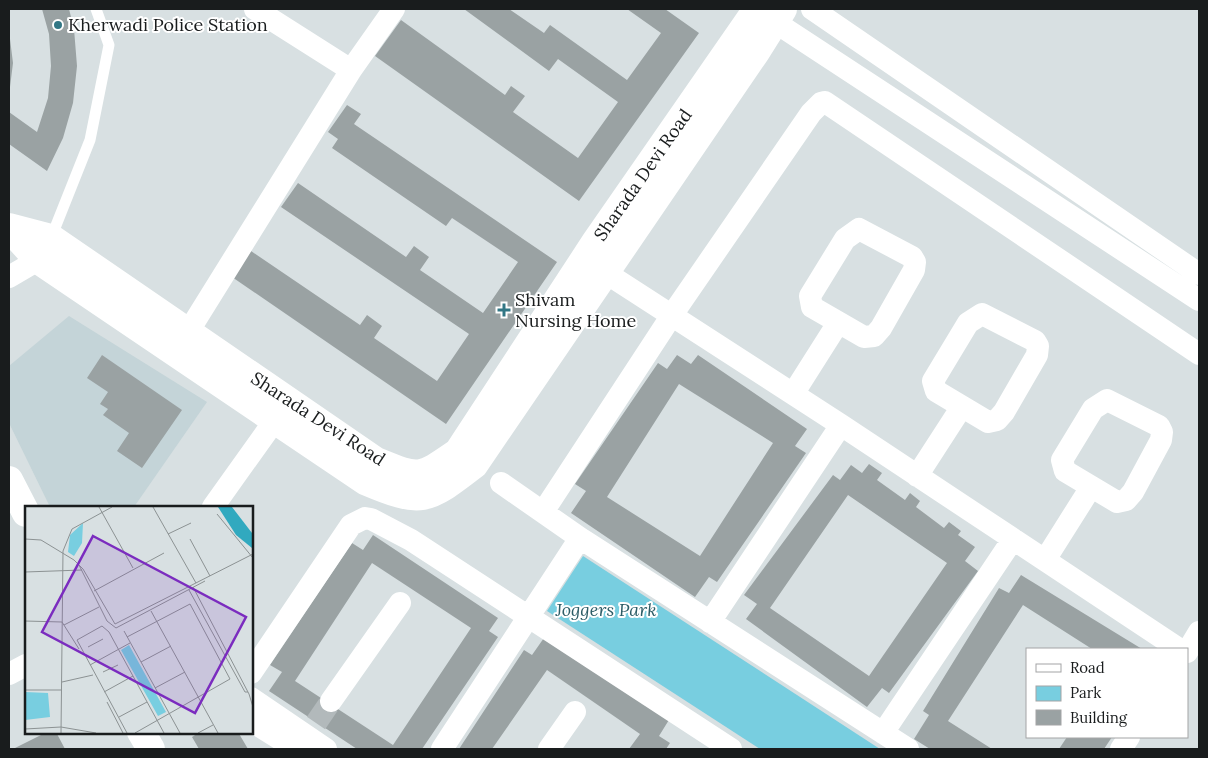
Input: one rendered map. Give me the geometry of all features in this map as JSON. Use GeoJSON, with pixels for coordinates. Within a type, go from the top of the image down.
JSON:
{"type":"FeatureCollection","features":[{"type":"Feature","properties":{"kind":"street"},"geometry":{"type":"LineString","coordinates":[[255,9],[351,70]]}},
{"type":"Feature","properties":{"kind":"street"},"geometry":{"type":"LineString","coordinates":[[182,342],[351,70],[394,9]]}},
{"type":"Feature","properties":{"kind":"street"},"geometry":{"type":"LineString","coordinates":[[812,9],[1199,274]]}},
{"type":"Feature","properties":{"kind":"street","name":"Sharada Devi Road"},"geometry":{"type":"LineString","coordinates":[[9,228],[45,249],[182,342],[376,461],[406,473],[426,474],[458,452],[612,242],[756,52],[768,12]]}},
{"type":"Feature","properties":{"kind":"street","name":"Sharada Devi Road"},"geometry":{"type":"LineString","coordinates":[[182,342],[275,420],[374,484],[391,492],[416,498],[440,491],[474,464],[606,273],[612,242],[768,12]]}},
{"type":"Feature","properties":{"kind":"street"},"geometry":{"type":"LineString","coordinates":[[768,12],[836,62],[1199,300]]}},
{"type":"Feature","properties":{"kind":"street"},"geometry":{"type":"LineString","coordinates":[[836,62],[852,36]]}},
{"type":"Feature","properties":{"kind":"street"},"geometry":{"type":"LineString","coordinates":[[543,512],[672,315],[816,106],[825,102],[1199,354]]}},
{"type":"Feature","properties":{"kind":"street"},"geometry":{"type":"LineString","coordinates":[[859,229],[912,256],[915,262],[914,270],[881,328],[874,336],[864,337],[838,323],[812,307],[810,296],[845,239],[859,229]]}},
{"type":"Feature","properties":{"kind":"street"},"geometry":{"type":"LineString","coordinates":[[9,278],[45,249]]}},
{"type":"Feature","properties":{"kind":"street"},"geometry":{"type":"LineString","coordinates":[[606,273],[1177,648]]}},
{"type":"Feature","properties":{"kind":"street"},"geometry":{"type":"LineString","coordinates":[[982,314],[1035,341],[1038,346],[1037,355],[1004,412],[997,420],[988,422],[961,408],[936,391],[933,381],[968,323],[982,314]]}},
{"type":"Feature","properties":{"kind":"street"},"geometry":{"type":"LineString","coordinates":[[793,394],[838,323]]}},
{"type":"Feature","properties":{"kind":"street"},"geometry":{"type":"LineString","coordinates":[[1107,400],[1160,426],[1162,432],[1161,440],[1133,492],[1126,500],[1117,502],[1091,487],[1065,471],[1062,460],[1093,409],[1107,400]]}},
{"type":"Feature","properties":{"kind":"street"},"geometry":{"type":"LineString","coordinates":[[917,476],[961,408]]}},
{"type":"Feature","properties":{"kind":"street"},"geometry":{"type":"LineString","coordinates":[[214,506],[275,420]]}},
{"type":"Feature","properties":{"kind":"street"},"geometry":{"type":"LineString","coordinates":[[710,622],[840,425]]}},
{"type":"Feature","properties":{"kind":"street"},"geometry":{"type":"LineString","coordinates":[[9,480],[25,511]]}},
{"type":"Feature","properties":{"kind":"street"},"geometry":{"type":"LineString","coordinates":[[501,483],[580,538],[908,749]]}},
{"type":"Feature","properties":{"kind":"street"},"geometry":{"type":"LineString","coordinates":[[1045,560],[1091,487]]}},
{"type":"Feature","properties":{"kind":"street"},"geometry":{"type":"LineString","coordinates":[[252,672],[351,525],[365,518],[371,518],[411,540],[528,616],[702,741],[731,749]]}},
{"type":"Feature","properties":{"kind":"street"},"geometry":{"type":"LineString","coordinates":[[442,749],[580,538]]}},
{"type":"Feature","properties":{"kind":"street"},"geometry":{"type":"LineString","coordinates":[[883,733],[1013,539]]}},
{"type":"Feature","properties":{"kind":"street"},"geometry":{"type":"LineString","coordinates":[[331,701],[400,603]]}},
{"type":"Feature","properties":{"kind":"street"},"geometry":{"type":"LineString","coordinates":[[1188,651],[1199,632]]}},
{"type":"Feature","properties":{"kind":"street"},"geometry":{"type":"LineString","coordinates":[[1188,654],[1199,662]]}},
{"type":"Feature","properties":{"kind":"street"},"geometry":{"type":"LineString","coordinates":[[9,674],[25,666]]}},
{"type":"Feature","properties":{"kind":"street"},"geometry":{"type":"LineString","coordinates":[[252,699],[326,749]]}},
{"type":"Feature","properties":{"kind":"street"},"geometry":{"type":"LineString","coordinates":[[549,749],[575,712]]}},
{"type":"Feature","properties":{"kind":"street"},"geometry":{"type":"LineString","coordinates":[[252,721],[306,736]]}},
{"type":"Feature","properties":{"kind":"street"},"geometry":{"type":"LineString","coordinates":[[142,733],[151,749]]}},
{"type":"Feature","properties":{"kind":"street"},"geometry":{"type":"LineString","coordinates":[[1120,749],[1128,738]]}},
{"type":"Feature","properties":{"kind":"lane"},"geometry":{"type":"LineString","coordinates":[[45,249],[90,140],[109,44],[96,9]]}},
{"type":"Feature","properties":{"kind":"shaded area"},"geometry":{"type":"Polygon","coordinates":[[[69,316],[207,402],[135,506],[50,506],[9,423],[9,366],[69,316]]]}},
{"type":"Feature","properties":{"kind":"green space","name":"Joggers Park"},"geometry":{"type":"Polygon","coordinates":[[[583,556],[880,749],[760,749],[547,611],[583,556]]]}},
{"type":"Feature","properties":{"kind":"building"},"geometry":{"type":"Polygon","coordinates":[[[42,9],[69,9],[74,29],[77,66],[73,103],[63,138],[47,171],[9,144],[9,112],[37,132],[48,98],[51,66],[49,34],[42,9]]]}},
{"type":"Feature","properties":{"kind":"building"},"geometry":{"type":"Polygon","coordinates":[[[464,9],[509,9],[544,33],[550,25],[627,80],[661,33],[627,9],[665,9],[699,33],[579,201],[375,56],[401,20],[505,95],[511,86],[525,96],[513,112],[578,158],[618,102],[558,59],[549,71],[464,9]]]}},
{"type":"Feature","properties":{"kind":"building"},"geometry":{"type":"Polygon","coordinates":[[[9,31],[13,63],[9,95],[9,31]]]}},
{"type":"Feature","properties":{"kind":"building"},"geometry":{"type":"Polygon","coordinates":[[[347,105],[361,114],[354,124],[557,262],[446,424],[232,277],[251,251],[360,325],[367,315],[382,326],[374,338],[437,381],[469,334],[281,207],[298,183],[406,257],[414,246],[429,257],[420,270],[483,313],[518,262],[452,218],[446,226],[332,148],[338,139],[328,132],[347,105]]]}},
{"type":"Feature","properties":{"kind":"building"},"geometry":{"type":"Polygon","coordinates":[[[102,355],[182,410],[142,468],[117,451],[129,433],[103,415],[108,409],[100,404],[108,392],[87,378],[102,355]]]}},
{"type":"Feature","properties":{"kind":"building"},"geometry":{"type":"Polygon","coordinates":[[[677,355],[691,364],[698,355],[807,429],[795,446],[806,453],[717,582],[709,577],[695,597],[571,513],[586,491],[575,484],[658,363],[667,369],[677,355]],[[679,384],[607,497],[700,556],[773,443],[679,384]]]}},
{"type":"Feature","properties":{"kind":"building"},"geometry":{"type":"Polygon","coordinates":[[[869,464],[882,473],[877,480],[905,500],[910,493],[920,501],[916,507],[944,528],[949,522],[961,531],[958,535],[975,547],[965,561],[978,571],[889,693],[882,688],[867,707],[746,619],[757,604],[744,595],[833,475],[840,480],[851,465],[862,473],[869,464]],[[848,495],[770,608],[869,676],[947,563],[848,495]]]}},
{"type":"Feature","properties":{"kind":"building"},"geometry":{"type":"Polygon","coordinates":[[[373,535],[498,618],[489,631],[498,637],[422,749],[357,749],[269,691],[282,672],[270,665],[352,543],[363,550],[373,535]],[[372,563],[295,681],[393,745],[471,628],[372,563]]]}},
{"type":"Feature","properties":{"kind":"building"},"geometry":{"type":"Polygon","coordinates":[[[1021,575],[1140,648],[1090,648],[1023,605],[948,721],[992,749],[930,749],[914,739],[929,715],[923,711],[999,588],[1009,593],[1021,575]]]}},
{"type":"Feature","properties":{"kind":"building"},"geometry":{"type":"Polygon","coordinates":[[[546,635],[672,715],[659,736],[670,743],[666,749],[629,749],[640,734],[547,670],[492,749],[459,749],[524,650],[532,655],[546,635]]]}},
{"type":"Feature","properties":{"kind":"building"},"geometry":{"type":"Polygon","coordinates":[[[45,733],[57,733],[65,749],[13,749],[45,733]]]}},
{"type":"Feature","properties":{"kind":"building"},"geometry":{"type":"Polygon","coordinates":[[[198,733],[239,733],[248,749],[199,749],[192,737],[198,733]]]}},
{"type":"Feature","properties":{"kind":"building"},"geometry":{"type":"Polygon","coordinates":[[[1066,738],[1111,738],[1104,749],[1059,749],[1066,738]]]}},
{"type":"Feature","properties":{"kind":"tunnel"},"geometry":{"type":"LineString","coordinates":[[316,723],[331,701]]}},
{"type":"Feature","properties":{"kind":"place","name":"Kherwadi Police Station"},"geometry":{"type":"Point","coordinates":[58,25]}},
{"type":"Feature","properties":{"kind":"place","name":"Shivam Nursing Home"},"geometry":{"type":"Point","coordinates":[504,310]}}]}
